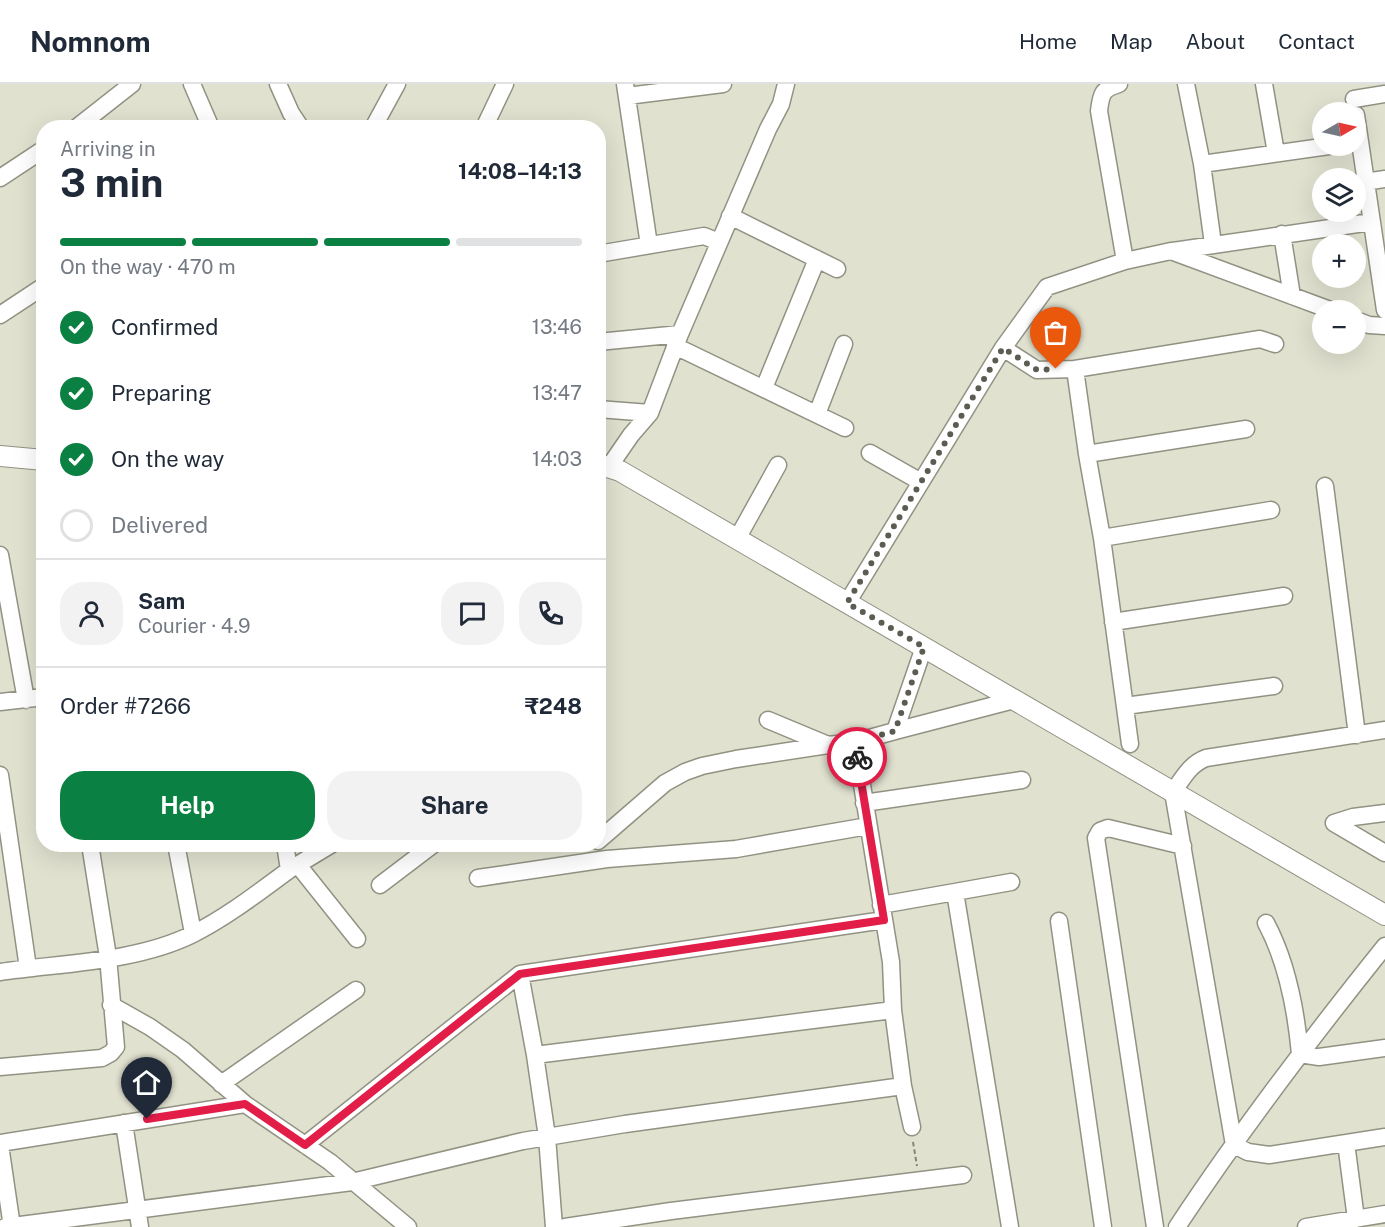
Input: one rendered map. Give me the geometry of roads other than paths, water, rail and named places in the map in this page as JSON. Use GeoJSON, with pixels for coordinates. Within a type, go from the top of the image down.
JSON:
{"type":"FeatureCollection","features":[{"type":"Feature","properties":{"kind":"street"},"geometry":{"type":"LineString","coordinates":[[86,120],[132,84]]}},
{"type":"Feature","properties":{"kind":"street"},"geometry":{"type":"LineString","coordinates":[[192,84],[208,120]]}},
{"type":"Feature","properties":{"kind":"street"},"geometry":{"type":"LineString","coordinates":[[278,84],[296,120]]}},
{"type":"Feature","properties":{"kind":"street"},"geometry":{"type":"LineString","coordinates":[[378,120],[398,84]]}},
{"type":"Feature","properties":{"kind":"street"},"geometry":{"type":"LineString","coordinates":[[488,120],[505,84]]}},
{"type":"Feature","properties":{"kind":"street"},"geometry":{"type":"LineString","coordinates":[[649,245],[626,90],[723,84]]}},
{"type":"Feature","properties":{"kind":"street"},"geometry":{"type":"LineString","coordinates":[[606,463],[650,413],[730,216],[781,104],[786,84]]}},
{"type":"Feature","properties":{"kind":"street"},"geometry":{"type":"LineString","coordinates":[[1119,84],[1105,88],[1100,96],[1099,111],[1125,261]]}},
{"type":"Feature","properties":{"kind":"street"},"geometry":{"type":"LineString","coordinates":[[1186,84],[1202,164],[1213,244]]}},
{"type":"Feature","properties":{"kind":"street"},"geometry":{"type":"LineString","coordinates":[[1264,84],[1276,153]]}},
{"type":"Feature","properties":{"kind":"street"},"geometry":{"type":"LineString","coordinates":[[1357,102],[1385,94]]}},
{"type":"Feature","properties":{"kind":"street"},"geometry":{"type":"LineString","coordinates":[[1202,164],[1312,148]]}},
{"type":"Feature","properties":{"kind":"street"},"geometry":{"type":"LineString","coordinates":[[0,178],[36,154]]}},
{"type":"Feature","properties":{"kind":"street"},"geometry":{"type":"LineString","coordinates":[[1366,182],[1385,179]]}},
{"type":"Feature","properties":{"kind":"street"},"geometry":{"type":"LineString","coordinates":[[1366,189],[1385,310]]}},
{"type":"Feature","properties":{"kind":"street"},"geometry":{"type":"LineString","coordinates":[[730,216],[837,269]]}},
{"type":"Feature","properties":{"kind":"street"},"geometry":{"type":"LineString","coordinates":[[847,603],[1003,348],[1047,286],[1125,261],[1170,251],[1371,222]]}},
{"type":"Feature","properties":{"kind":"street"},"geometry":{"type":"LineString","coordinates":[[1282,234],[1292,296]]}},
{"type":"Feature","properties":{"kind":"street"},"geometry":{"type":"LineString","coordinates":[[606,253],[704,236],[719,242]]}},
{"type":"Feature","properties":{"kind":"street"},"geometry":{"type":"LineString","coordinates":[[1170,251],[1312,303]]}},
{"type":"Feature","properties":{"kind":"street"},"geometry":{"type":"LineString","coordinates":[[764,388],[817,259]]}},
{"type":"Feature","properties":{"kind":"street"},"geometry":{"type":"LineString","coordinates":[[0,315],[36,291]]}},
{"type":"Feature","properties":{"kind":"street"},"geometry":{"type":"LineString","coordinates":[[1366,324],[1385,326]]}},
{"type":"Feature","properties":{"kind":"street"},"geometry":{"type":"LineString","coordinates":[[1003,348],[1037,370],[1075,369],[1260,339],[1275,344]]}},
{"type":"Feature","properties":{"kind":"street"},"geometry":{"type":"LineString","coordinates":[[606,342],[678,340],[764,388],[845,428]]}},
{"type":"Feature","properties":{"kind":"street"},"geometry":{"type":"LineString","coordinates":[[817,414],[843,344]]}},
{"type":"Feature","properties":{"kind":"street"},"geometry":{"type":"LineString","coordinates":[[1075,369],[1102,538],[1130,744],[1120,761]]}},
{"type":"Feature","properties":{"kind":"street"},"geometry":{"type":"LineString","coordinates":[[606,410],[650,413]]}},
{"type":"Feature","properties":{"kind":"street"},"geometry":{"type":"LineString","coordinates":[[1087,454],[1246,429]]}},
{"type":"Feature","properties":{"kind":"street"},"geometry":{"type":"LineString","coordinates":[[870,453],[921,482]]}},
{"type":"Feature","properties":{"kind":"street"},"geometry":{"type":"LineString","coordinates":[[0,456],[36,459]]}},
{"type":"Feature","properties":{"kind":"street"},"geometry":{"type":"LineString","coordinates":[[737,538],[778,465]]}},
{"type":"Feature","properties":{"kind":"street"},"geometry":{"type":"LineString","coordinates":[[606,466],[620,471],[737,538],[1385,915]]}},
{"type":"Feature","properties":{"kind":"street"},"geometry":{"type":"LineString","coordinates":[[1325,486],[1358,735]]}},
{"type":"Feature","properties":{"kind":"street"},"geometry":{"type":"LineString","coordinates":[[1102,538],[1271,510]]}},
{"type":"Feature","properties":{"kind":"street"},"geometry":{"type":"LineString","coordinates":[[0,555],[26,700]]}},
{"type":"Feature","properties":{"kind":"street"},"geometry":{"type":"LineString","coordinates":[[1113,622],[1284,596]]}},
{"type":"Feature","properties":{"kind":"street"},"geometry":{"type":"LineString","coordinates":[[895,731],[924,647]]}},
{"type":"Feature","properties":{"kind":"street"},"geometry":{"type":"LineString","coordinates":[[1125,705],[1274,686]]}},
{"type":"Feature","properties":{"kind":"street"},"geometry":{"type":"LineString","coordinates":[[0,702],[36,698]]}},
{"type":"Feature","properties":{"kind":"street"},"geometry":{"type":"LineString","coordinates":[[606,834],[665,783],[702,766],[855,742],[1014,700]]}},
{"type":"Feature","properties":{"kind":"street"},"geometry":{"type":"LineString","coordinates":[[768,720],[828,746]]}},
{"type":"Feature","properties":{"kind":"street"},"geometry":{"type":"LineString","coordinates":[[1234,1145],[1173,792],[1197,761],[1206,758],[1385,730]]}},
{"type":"Feature","properties":{"kind":"street"},"geometry":{"type":"LineString","coordinates":[[855,742],[891,962],[893,1010],[903,1086],[912,1127]]}},
{"type":"Feature","properties":{"kind":"street"},"geometry":{"type":"LineString","coordinates":[[0,775],[28,968]]}},
{"type":"Feature","properties":{"kind":"street"},"geometry":{"type":"LineString","coordinates":[[864,803],[1022,780]]}},
{"type":"Feature","properties":{"kind":"street"},"geometry":{"type":"LineString","coordinates":[[1385,813],[1353,817],[1334,823],[1385,853]]}},
{"type":"Feature","properties":{"kind":"street"},"geometry":{"type":"LineString","coordinates":[[478,878],[607,859],[736,849],[868,826]]}},
{"type":"Feature","properties":{"kind":"street"},"geometry":{"type":"LineString","coordinates":[[1155,1227],[1096,838],[1100,831],[1108,828],[1183,846]]}},
{"type":"Feature","properties":{"kind":"street"},"geometry":{"type":"LineString","coordinates":[[0,1066],[102,1058],[116,1047],[108,957],[91,852]]}},
{"type":"Feature","properties":{"kind":"street"},"geometry":{"type":"LineString","coordinates":[[178,852],[193,933]]}},
{"type":"Feature","properties":{"kind":"street"},"geometry":{"type":"LineString","coordinates":[[288,852],[294,867],[357,939]]}},
{"type":"Feature","properties":{"kind":"street"},"geometry":{"type":"LineString","coordinates":[[0,972],[142,951],[193,933],[319,852]]}},
{"type":"Feature","properties":{"kind":"street"},"geometry":{"type":"LineString","coordinates":[[380,885],[409,852]]}},
{"type":"Feature","properties":{"kind":"street"},"geometry":{"type":"LineString","coordinates":[[571,866],[586,852]]}},
{"type":"Feature","properties":{"kind":"street"},"geometry":{"type":"LineString","coordinates":[[305,1145],[520,974],[883,913],[956,892],[1011,882]]}},
{"type":"Feature","properties":{"kind":"street"},"geometry":{"type":"LineString","coordinates":[[956,892],[1010,1227]]}},
{"type":"Feature","properties":{"kind":"street"},"geometry":{"type":"LineString","coordinates":[[1059,921],[1103,1227]]}},
{"type":"Feature","properties":{"kind":"street"},"geometry":{"type":"LineString","coordinates":[[1266,923],[1282,962],[1298,1033],[1300,1054]]}},
{"type":"Feature","properties":{"kind":"street"},"geometry":{"type":"LineString","coordinates":[[1177,1227],[1300,1054],[1385,946]]}},
{"type":"Feature","properties":{"kind":"street"},"geometry":{"type":"LineString","coordinates":[[520,974],[547,1137],[554,1227]]}},
{"type":"Feature","properties":{"kind":"street"},"geometry":{"type":"LineString","coordinates":[[221,1084],[356,990]]}},
{"type":"Feature","properties":{"kind":"street"},"geometry":{"type":"LineString","coordinates":[[111,1005],[150,1027],[183,1050],[245,1104],[330,1162],[351,1182],[364,1189],[408,1227]]}},
{"type":"Feature","properties":{"kind":"street"},"geometry":{"type":"LineString","coordinates":[[535,1054],[893,1010]]}},
{"type":"Feature","properties":{"kind":"street"},"geometry":{"type":"LineString","coordinates":[[1300,1054],[1319,1057],[1385,1048]]}},
{"type":"Feature","properties":{"kind":"street"},"geometry":{"type":"LineString","coordinates":[[245,1104],[0,1144],[10,1227],[351,1182],[547,1137],[903,1086]]}},
{"type":"Feature","properties":{"kind":"street"},"geometry":{"type":"LineString","coordinates":[[124,1123],[140,1227]]}},
{"type":"Feature","properties":{"kind":"street"},"geometry":{"type":"LineString","coordinates":[[1234,1145],[1248,1152],[1269,1155],[1385,1137]]}},
{"type":"Feature","properties":{"kind":"street"},"geometry":{"type":"LineString","coordinates":[[1346,1143],[1356,1219]]}},
{"type":"Feature","properties":{"kind":"street"},"geometry":{"type":"LineString","coordinates":[[565,1227],[963,1175]]}},
{"type":"Feature","properties":{"kind":"street"},"geometry":{"type":"LineString","coordinates":[[1306,1227],[1385,1217]]}}]}
